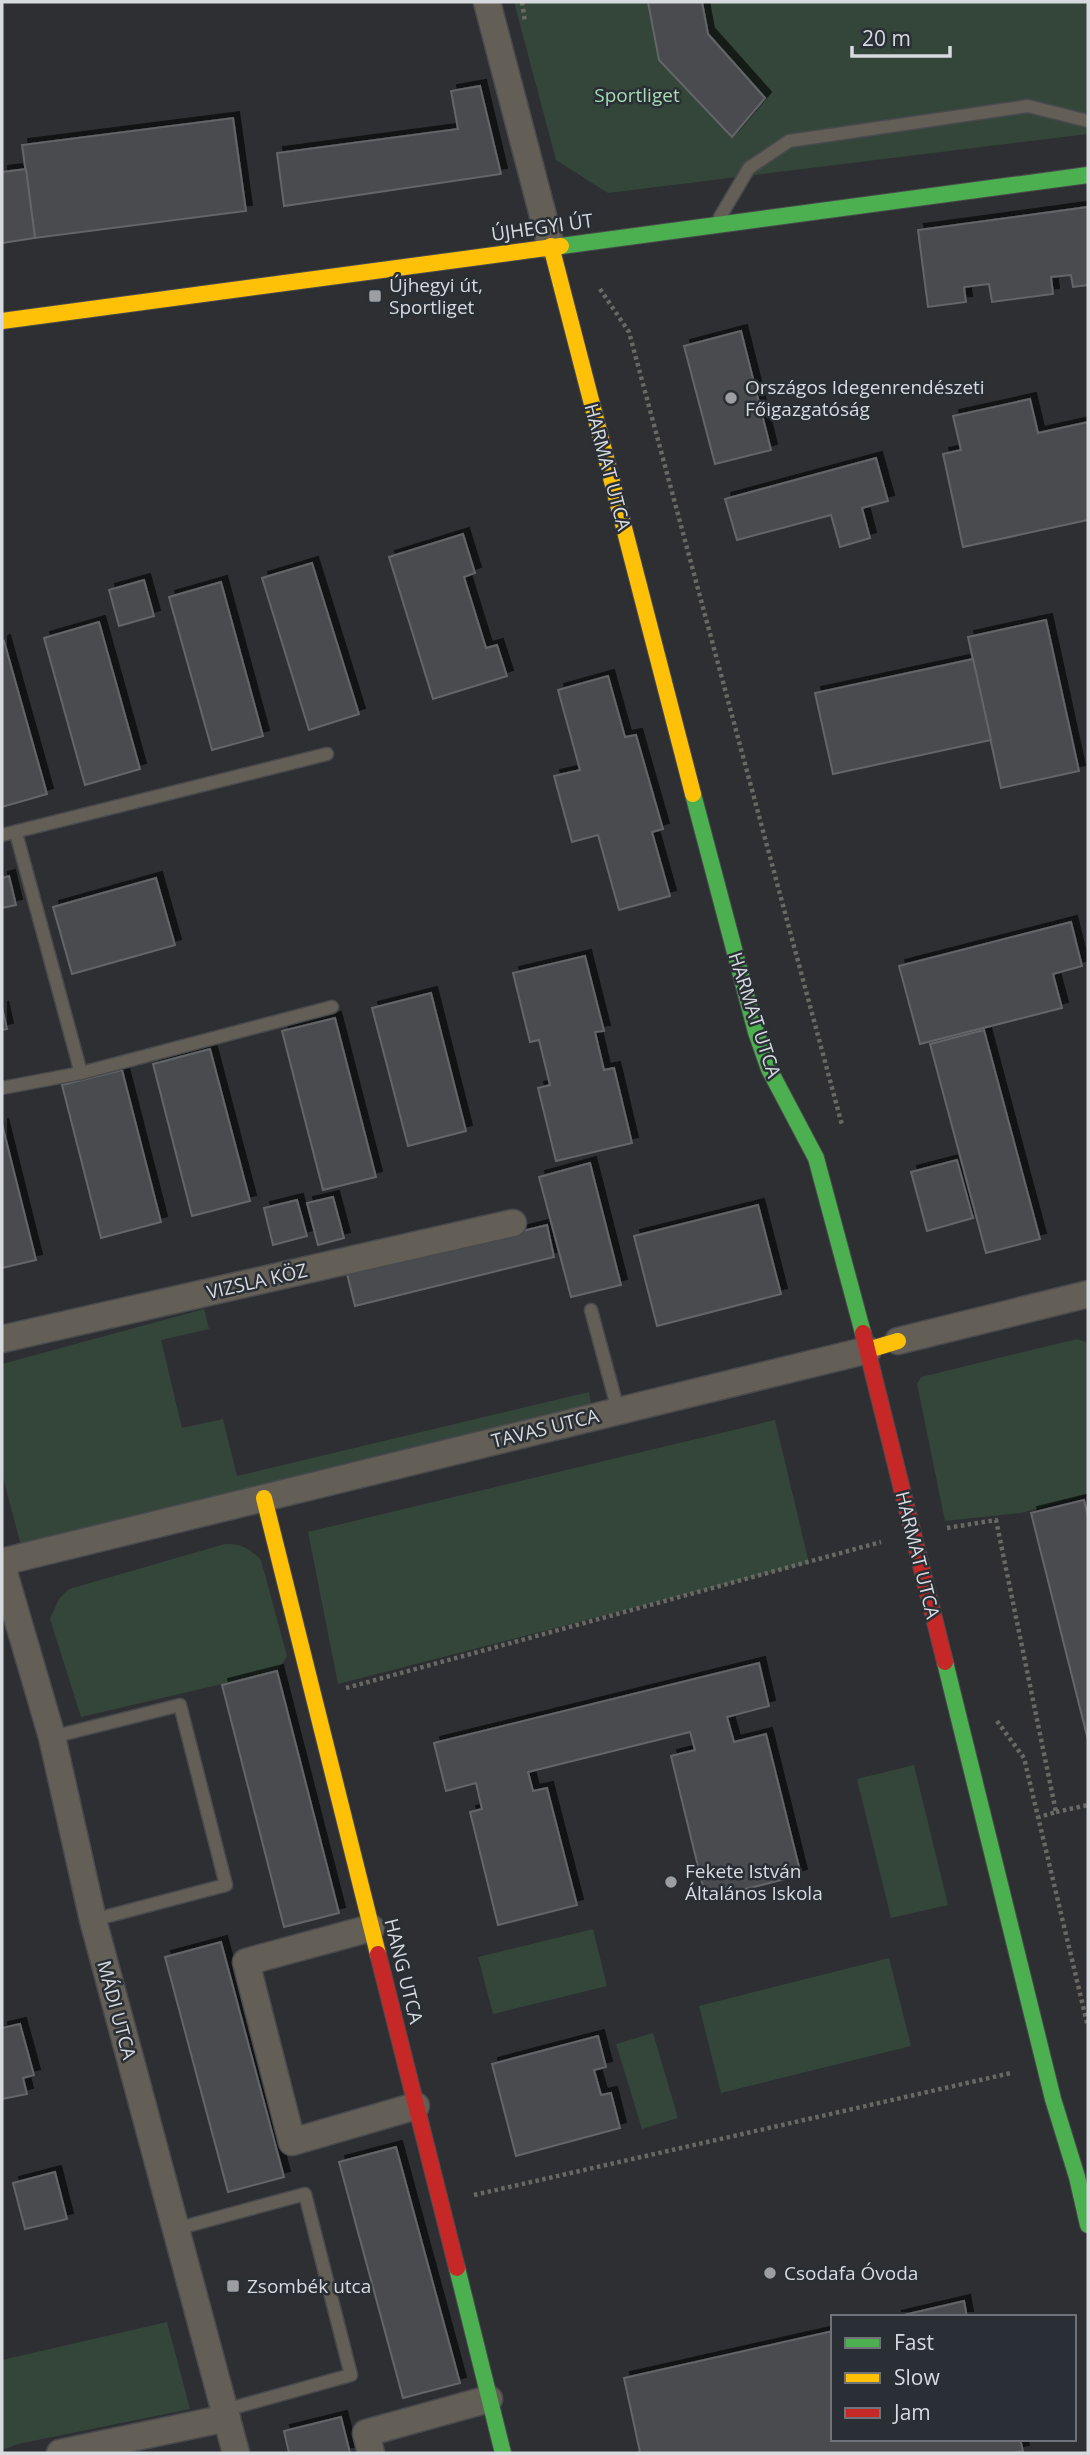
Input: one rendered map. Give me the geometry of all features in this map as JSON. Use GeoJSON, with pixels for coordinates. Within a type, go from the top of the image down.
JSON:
{"type":"FeatureCollection","features":[{"type":"Feature","properties":{"kind":"street","name":"HARMAT UTCA"},"geometry":{"type":"LineString","coordinates":[[487,2],[741,982],[764,1057],[806,1133],[816,1158],[868,1350],[1053,2099],[1083,2176],[1088,2225]]}},
{"type":"Feature","properties":{"kind":"street","name":"ÚJHEGYI ÚT"},"geometry":{"type":"LineString","coordinates":[[2,321],[1088,175]]}},
{"type":"Feature","properties":{"kind":"street","name":"VIZSLA KÖZ"},"geometry":{"type":"LineString","coordinates":[[2,1339],[513,1223]]}},
{"type":"Feature","properties":{"kind":"street","name":"TAVAS UTCA"},"geometry":{"type":"LineString","coordinates":[[2,1564],[1088,1294]]}},
{"type":"Feature","properties":{"kind":"street","name":"HANG UTCA"},"geometry":{"type":"LineString","coordinates":[[264,1498],[503,2453]]}},
{"type":"Feature","properties":{"kind":"street","name":"MÁDI UTCA"},"geometry":{"type":"LineString","coordinates":[[2,1564],[52,1737],[93,1920],[236,2453]]}},
{"type":"Feature","properties":{"kind":"street"},"geometry":{"type":"LineString","coordinates":[[371,1928],[246,1962],[292,2142],[416,2106]]}},
{"type":"Feature","properties":{"kind":"street"},"geometry":{"type":"LineString","coordinates":[[371,2453],[366,2433],[489,2399]]}},
{"type":"Feature","properties":{"kind":"street"},"geometry":{"type":"LineString","coordinates":[[60,2453],[226,2414]]}},
{"type":"Feature","properties":{"kind":"lane"},"geometry":{"type":"LineString","coordinates":[[715,225],[749,168],[789,141],[1028,106],[1088,121]]}},
{"type":"Feature","properties":{"kind":"lane"},"geometry":{"type":"LineString","coordinates":[[2,835],[327,754]]}},
{"type":"Feature","properties":{"kind":"lane"},"geometry":{"type":"LineString","coordinates":[[16,833],[81,1073]]}},
{"type":"Feature","properties":{"kind":"lane"},"geometry":{"type":"LineString","coordinates":[[2,1088],[81,1073],[332,1007]]}},
{"type":"Feature","properties":{"kind":"lane"},"geometry":{"type":"LineString","coordinates":[[591,1310],[618,1410]]}},
{"type":"Feature","properties":{"kind":"lane"},"geometry":{"type":"LineString","coordinates":[[52,1737],[180,1705],[226,1885],[93,1920]]}},
{"type":"Feature","properties":{"kind":"lane"},"geometry":{"type":"LineString","coordinates":[[176,2229],[305,2194],[351,2375],[226,2414]]}},
{"type":"Feature","properties":{"kind":"path"},"geometry":{"type":"LineString","coordinates":[[599,288],[629,332],[845,1134]]}},
{"type":"Feature","properties":{"kind":"path"},"geometry":{"type":"LineString","coordinates":[[942,1529],[996,1520],[1055,1812]]}},
{"type":"Feature","properties":{"kind":"path"},"geometry":{"type":"LineString","coordinates":[[313,1697],[888,1539]]}},
{"type":"Feature","properties":{"kind":"path"},"geometry":{"type":"LineString","coordinates":[[989,1711],[1024,1758],[1088,2027]]}},
{"type":"Feature","properties":{"kind":"path"},"geometry":{"type":"LineString","coordinates":[[1039,1817],[1088,1805]]}},
{"type":"Feature","properties":{"kind":"path"},"geometry":{"type":"LineString","coordinates":[[440,2203],[1019,2071]]}},
{"type":"Feature","properties":{"kind":"green space","name":"Sportliget"},"geometry":{"type":"Polygon","coordinates":[[[514,2],[1088,2],[1088,134],[608,193],[556,160],[514,2]]]}},
{"type":"Feature","properties":{"kind":"green space"},"geometry":{"type":"Polygon","coordinates":[[[204,1309],[209,1329],[161,1340],[182,1428],[223,1419],[237,1476],[589,1392],[592,1410],[22,1549],[2,1474],[2,1364],[204,1309]]]}},
{"type":"Feature","properties":{"kind":"green space"},"geometry":{"type":"Polygon","coordinates":[[[1077,1339],[1086,1342],[1088,1352],[1088,1494],[1021,1513],[945,1521],[917,1384],[921,1377],[1077,1339]]]}},
{"type":"Feature","properties":{"kind":"green space"},"geometry":{"type":"Polygon","coordinates":[[[775,1420],[809,1563],[338,1684],[308,1532],[775,1420]]]}},
{"type":"Feature","properties":{"kind":"green space"},"geometry":{"type":"Polygon","coordinates":[[[225,1544],[245,1548],[261,1560],[287,1656],[277,1671],[81,1717],[50,1619],[59,1599],[69,1589],[225,1544]]]}},
{"type":"Feature","properties":{"kind":"green space"},"geometry":{"type":"Polygon","coordinates":[[[914,1765],[948,1905],[891,1918],[857,1779],[914,1765]]]}},
{"type":"Feature","properties":{"kind":"green space"},"geometry":{"type":"Polygon","coordinates":[[[593,1929],[607,1986],[493,2014],[478,1957],[593,1929]]]}},
{"type":"Feature","properties":{"kind":"green space"},"geometry":{"type":"Polygon","coordinates":[[[889,1958],[911,2046],[721,2093],[699,2006],[889,1958]]]}},
{"type":"Feature","properties":{"kind":"green space"},"geometry":{"type":"Polygon","coordinates":[[[653,2033],[678,2118],[642,2129],[616,2044],[653,2033]]]}},
{"type":"Feature","properties":{"kind":"green space"},"geometry":{"type":"Polygon","coordinates":[[[167,2322],[190,2409],[18,2444],[2,2450],[2,2360],[167,2322]]]}},
{"type":"Feature","properties":{"kind":"building"},"geometry":{"type":"Polygon","coordinates":[[[648,2],[702,2],[708,34],[765,98],[732,137],[659,60],[648,2]]]}},
{"type":"Feature","properties":{"kind":"building"},"geometry":{"type":"Polygon","coordinates":[[[480,86],[501,174],[284,206],[277,153],[458,129],[451,91],[480,86]]]}},
{"type":"Feature","properties":{"kind":"building"},"geometry":{"type":"Polygon","coordinates":[[[233,118],[246,211],[35,238],[22,145],[233,118]]]}},
{"type":"Feature","properties":{"kind":"building"},"geometry":{"type":"Polygon","coordinates":[[[26,169],[35,238],[2,243],[2,172],[26,169]]]}},
{"type":"Feature","properties":{"kind":"building"},"geometry":{"type":"Polygon","coordinates":[[[1088,207],[1088,285],[1073,287],[1071,275],[1051,277],[1053,294],[992,302],[989,284],[964,287],[966,302],[928,307],[918,230],[1088,207]]]}},
{"type":"Feature","properties":{"kind":"building"},"geometry":{"type":"Polygon","coordinates":[[[741,331],[771,450],[715,464],[684,346],[741,331]]]}},
{"type":"Feature","properties":{"kind":"building"},"geometry":{"type":"Polygon","coordinates":[[[1030,399],[1038,433],[1088,422],[1088,520],[963,547],[943,454],[961,450],[953,416],[1030,399]]]}},
{"type":"Feature","properties":{"kind":"building"},"geometry":{"type":"Polygon","coordinates":[[[876,458],[888,501],[862,508],[870,538],[840,547],[831,515],[737,540],[725,499],[876,458]]]}},
{"type":"Feature","properties":{"kind":"building"},"geometry":{"type":"Polygon","coordinates":[[[463,534],[475,573],[464,577],[486,648],[497,645],[507,676],[433,699],[389,557],[463,534]]]}},
{"type":"Feature","properties":{"kind":"building"},"geometry":{"type":"Polygon","coordinates":[[[312,563],[359,714],[309,730],[262,578],[312,563]]]}},
{"type":"Feature","properties":{"kind":"building"},"geometry":{"type":"Polygon","coordinates":[[[144,580],[154,616],[119,626],[109,590],[144,580]]]}},
{"type":"Feature","properties":{"kind":"building"},"geometry":{"type":"Polygon","coordinates":[[[221,582],[263,736],[212,750],[169,597],[221,582]]]}},
{"type":"Feature","properties":{"kind":"building"},"geometry":{"type":"Polygon","coordinates":[[[1046,620],[1079,771],[1001,788],[968,637],[1046,620]]]}},
{"type":"Feature","properties":{"kind":"building"},"geometry":{"type":"Polygon","coordinates":[[[99,622],[140,769],[85,785],[44,638],[99,622]]]}},
{"type":"Feature","properties":{"kind":"building"},"geometry":{"type":"Polygon","coordinates":[[[4,641],[47,794],[2,807],[2,642],[4,641]]]}},
{"type":"Feature","properties":{"kind":"building"},"geometry":{"type":"Polygon","coordinates":[[[973,659],[991,740],[833,774],[815,693],[973,659]]]}},
{"type":"Feature","properties":{"kind":"building"},"geometry":{"type":"Polygon","coordinates":[[[608,676],[625,737],[636,735],[663,829],[652,832],[670,896],[619,910],[598,835],[572,842],[554,776],[580,770],[558,690],[608,676]]]}},
{"type":"Feature","properties":{"kind":"building"},"geometry":{"type":"Polygon","coordinates":[[[9,876],[16,905],[2,908],[2,878],[9,876]]]}},
{"type":"Feature","properties":{"kind":"building"},"geometry":{"type":"Polygon","coordinates":[[[156,878],[175,945],[72,974],[53,907],[156,878]]]}},
{"type":"Feature","properties":{"kind":"building"},"geometry":{"type":"Polygon","coordinates":[[[1071,922],[1082,966],[1053,974],[1062,1008],[920,1044],[899,966],[1071,922]]]}},
{"type":"Feature","properties":{"kind":"building"},"geometry":{"type":"Polygon","coordinates":[[[585,956],[604,1031],[595,1032],[604,1070],[614,1068],[632,1143],[556,1161],[538,1088],[550,1085],[539,1040],[530,1042],[513,973],[585,956]]]}},
{"type":"Feature","properties":{"kind":"building"},"geometry":{"type":"Polygon","coordinates":[[[431,993],[466,1131],[408,1146],[372,1008],[431,993]]]}},
{"type":"Feature","properties":{"kind":"building"},"geometry":{"type":"Polygon","coordinates":[[[2,1007],[7,1029],[2,1030],[2,1007]]]}},
{"type":"Feature","properties":{"kind":"building"},"geometry":{"type":"Polygon","coordinates":[[[335,1018],[376,1177],[323,1190],[282,1031],[335,1018]]]}},
{"type":"Feature","properties":{"kind":"building"},"geometry":{"type":"Polygon","coordinates":[[[984,1030],[1040,1239],[986,1253],[930,1044],[984,1030]]]}},
{"type":"Feature","properties":{"kind":"building"},"geometry":{"type":"Polygon","coordinates":[[[210,1049],[250,1201],[192,1216],[153,1064],[210,1049]]]}},
{"type":"Feature","properties":{"kind":"building"},"geometry":{"type":"Polygon","coordinates":[[[122,1070],[161,1222],[101,1238],[62,1085],[122,1070]]]}},
{"type":"Feature","properties":{"kind":"building"},"geometry":{"type":"Polygon","coordinates":[[[2,1124],[36,1260],[2,1268],[2,1124]]]}},
{"type":"Feature","properties":{"kind":"building"},"geometry":{"type":"Polygon","coordinates":[[[957,1160],[973,1218],[927,1231],[911,1172],[957,1160]]]}},
{"type":"Feature","properties":{"kind":"building"},"geometry":{"type":"Polygon","coordinates":[[[590,1163],[621,1285],[571,1297],[539,1177],[590,1163]]]}},
{"type":"Feature","properties":{"kind":"building"},"geometry":{"type":"Polygon","coordinates":[[[333,1197],[344,1238],[318,1245],[307,1203],[333,1197]]]}},
{"type":"Feature","properties":{"kind":"building"},"geometry":{"type":"Polygon","coordinates":[[[297,1200],[307,1236],[273,1245],[264,1208],[297,1200]]]}},
{"type":"Feature","properties":{"kind":"building"},"geometry":{"type":"Polygon","coordinates":[[[758,1205],[781,1294],[657,1326],[634,1236],[758,1205]]]}},
{"type":"Feature","properties":{"kind":"building"},"geometry":{"type":"Polygon","coordinates":[[[547,1225],[554,1257],[355,1306],[347,1274],[547,1225]]]}},
{"type":"Feature","properties":{"kind":"building"},"geometry":{"type":"Polygon","coordinates":[[[1084,1500],[1088,1517],[1088,1740],[1031,1513],[1084,1500]]]}},
{"type":"Feature","properties":{"kind":"building"},"geometry":{"type":"Polygon","coordinates":[[[759,1663],[769,1706],[727,1717],[734,1742],[766,1734],[801,1875],[706,1899],[671,1756],[695,1750],[690,1732],[528,1772],[533,1791],[547,1788],[577,1905],[498,1925],[470,1812],[482,1809],[476,1783],[446,1791],[434,1743],[759,1663]]]}},
{"type":"Feature","properties":{"kind":"building"},"geometry":{"type":"Polygon","coordinates":[[[277,1671],[339,1913],[284,1927],[222,1685],[277,1671]]]}},
{"type":"Feature","properties":{"kind":"building"},"geometry":{"type":"Polygon","coordinates":[[[221,1942],[284,2177],[228,2192],[165,1957],[221,1942]]]}},
{"type":"Feature","properties":{"kind":"building"},"geometry":{"type":"Polygon","coordinates":[[[20,2024],[34,2075],[23,2078],[27,2094],[2,2099],[2,2028],[20,2024]]]}},
{"type":"Feature","properties":{"kind":"building"},"geometry":{"type":"Polygon","coordinates":[[[598,2036],[606,2067],[594,2070],[601,2095],[611,2093],[620,2128],[516,2156],[492,2064],[598,2036]]]}},
{"type":"Feature","properties":{"kind":"building"},"geometry":{"type":"Polygon","coordinates":[[[396,2147],[460,2383],[403,2398],[339,2162],[396,2147]]]}},
{"type":"Feature","properties":{"kind":"building"},"geometry":{"type":"Polygon","coordinates":[[[55,2172],[67,2219],[25,2229],[13,2183],[55,2172]]]}},
{"type":"Feature","properties":{"kind":"building"},"geometry":{"type":"Polygon","coordinates":[[[964,2301],[967,2315],[904,2315],[964,2301]]]}},
{"type":"Feature","properties":{"kind":"building"},"geometry":{"type":"Polygon","coordinates":[[[831,2331],[831,2441],[1020,2441],[1023,2451],[636,2453],[640,2452],[624,2378],[831,2331]]]}},
{"type":"Feature","properties":{"kind":"building"},"geometry":{"type":"Polygon","coordinates":[[[341,2417],[350,2453],[289,2453],[284,2431],[341,2417]]]}},
{"type":"Feature","properties":{"kind":"traffic: fast"},"geometry":{"type":"LineString","coordinates":[[561,246],[1088,175]]}},
{"type":"Feature","properties":{"kind":"traffic: fast"},"geometry":{"type":"LineString","coordinates":[[693,794],[756,1032],[769,1069],[816,1158],[863,1333]]}},
{"type":"Feature","properties":{"kind":"traffic: fast"},"geometry":{"type":"LineString","coordinates":[[945,1662],[1053,2099],[1077,2177],[1088,2225]]}},
{"type":"Feature","properties":{"kind":"traffic: fast"},"geometry":{"type":"LineString","coordinates":[[457,2268],[503,2453]]}},
{"type":"Feature","properties":{"kind":"traffic: slow"},"geometry":{"type":"LineString","coordinates":[[551,246],[693,794]]}},
{"type":"Feature","properties":{"kind":"traffic: slow"},"geometry":{"type":"LineString","coordinates":[[2,321],[561,246]]}},
{"type":"Feature","properties":{"kind":"traffic: slow"},"geometry":{"type":"LineString","coordinates":[[868,1350],[898,1341]]}},
{"type":"Feature","properties":{"kind":"traffic: slow"},"geometry":{"type":"LineString","coordinates":[[264,1498],[378,1954]]}},
{"type":"Feature","properties":{"kind":"traffic: jam"},"geometry":{"type":"LineString","coordinates":[[863,1333],[945,1662]]}},
{"type":"Feature","properties":{"kind":"traffic: jam"},"geometry":{"type":"LineString","coordinates":[[378,1954],[457,2268]]}},
{"type":"Feature","properties":{"kind":"place","name":"Újhegyi út, Sportliget"},"geometry":{"type":"Point","coordinates":[375,296]}},
{"type":"Feature","properties":{"kind":"place","name":"Országos Idegenrendészeti Főigazgatóság"},"geometry":{"type":"Point","coordinates":[731,398]}},
{"type":"Feature","properties":{"kind":"place","name":"Fekete István Általános Iskola"},"geometry":{"type":"Point","coordinates":[671,1882]}},
{"type":"Feature","properties":{"kind":"place","name":"Csodafa Óvoda"},"geometry":{"type":"Point","coordinates":[770,2273]}},
{"type":"Feature","properties":{"kind":"place","name":"Zsombék utca"},"geometry":{"type":"Point","coordinates":[233,2286]}}]}
